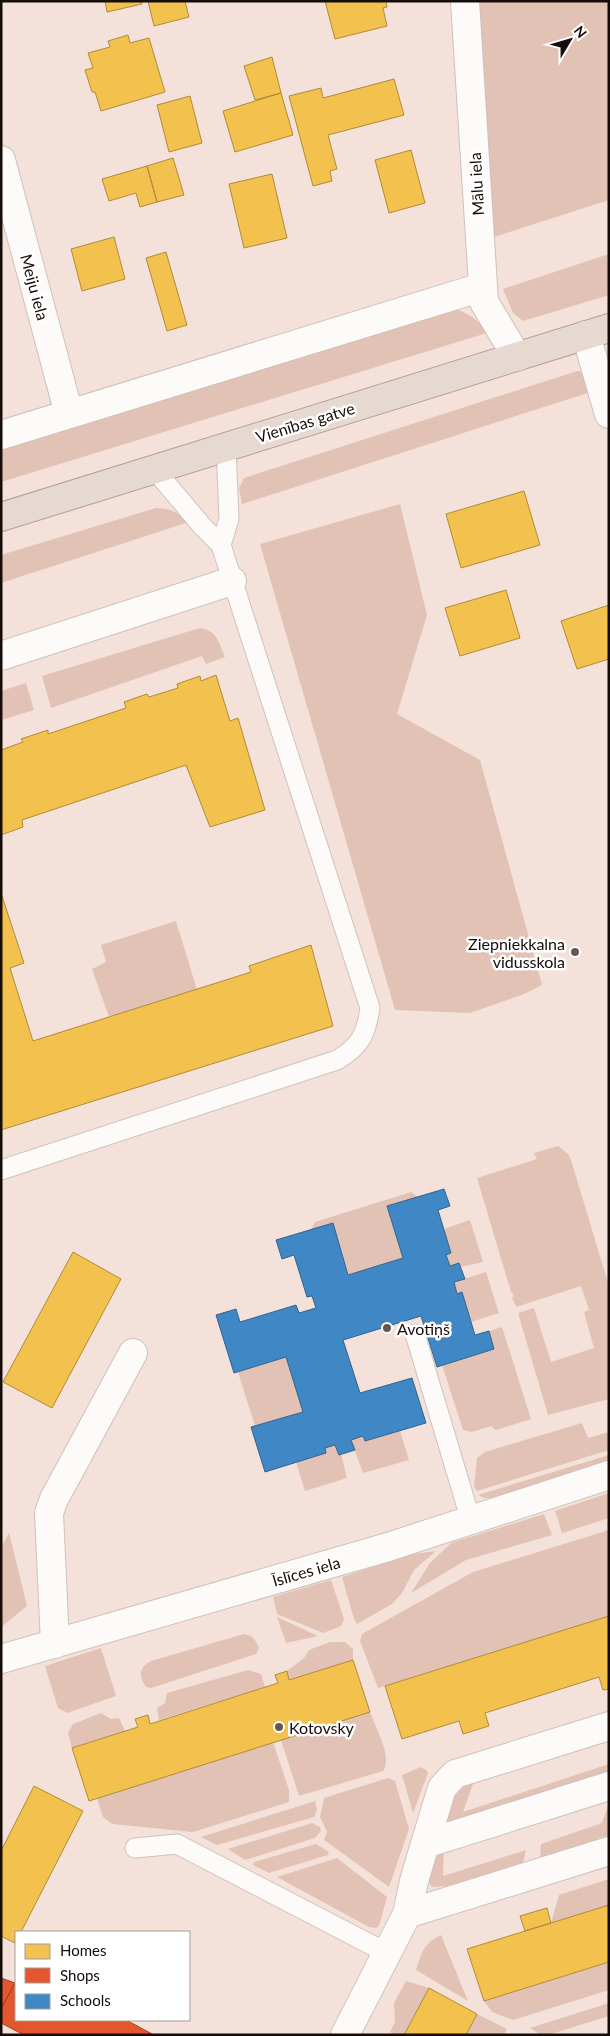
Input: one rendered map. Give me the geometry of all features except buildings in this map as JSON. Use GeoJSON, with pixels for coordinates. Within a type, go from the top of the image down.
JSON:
{"type":"FeatureCollection","features":[{"type":"Feature","properties":{"kind":"highway","name":"Vienības gatve"},"geometry":{"type":"LineString","coordinates":[[1,517],[598,332]]}},
{"type":"Feature","properties":{"kind":"street","name":"Mālu iela"},"geometry":{"type":"LineString","coordinates":[[465,1],[484,302],[517,357]]}},
{"type":"Feature","properties":{"kind":"street","name":"Meiju iela"},"geometry":{"type":"LineString","coordinates":[[1,160],[69,414]]}},
{"type":"Feature","properties":{"kind":"street"},"geometry":{"type":"LineString","coordinates":[[1,435],[482,287]]}},
{"type":"Feature","properties":{"kind":"street"},"geometry":{"type":"LineString","coordinates":[[598,332],[609,414]]}},
{"type":"Feature","properties":{"kind":"street"},"geometry":{"type":"LineString","coordinates":[[1,656],[232,581]]}},
{"type":"Feature","properties":{"kind":"street"},"geometry":{"type":"LineString","coordinates":[[54,1644],[49,1513],[54,1499],[133,1353]]}},
{"type":"Feature","properties":{"kind":"street","name":"Īslīces iela"},"geometry":{"type":"LineString","coordinates":[[1,1659],[332,1564],[472,1521],[609,1475]]}},
{"type":"Feature","properties":{"kind":"street"},"geometry":{"type":"LineString","coordinates":[[345,2035],[407,1914],[414,1880],[442,1788],[455,1774],[609,1726]]}},
{"type":"Feature","properties":{"kind":"street"},"geometry":{"type":"LineString","coordinates":[[425,1844],[609,1786]]}},
{"type":"Feature","properties":{"kind":"street"},"geometry":{"type":"LineString","coordinates":[[407,1914],[609,1851]]}},
{"type":"Feature","properties":{"kind":"lane"},"geometry":{"type":"LineString","coordinates":[[222,546],[229,519],[226,446]]}},
{"type":"Feature","properties":{"kind":"lane"},"geometry":{"type":"LineString","coordinates":[[1,1170],[337,1060],[350,1052],[359,1043],[367,1026],[370,1008],[222,546],[203,527],[154,469]]}},
{"type":"Feature","properties":{"kind":"lane"},"geometry":{"type":"LineString","coordinates":[[415,1334],[472,1521]]}},
{"type":"Feature","properties":{"kind":"lane"},"geometry":{"type":"LineString","coordinates":[[135,1848],[177,1844],[387,1953]]}},
{"type":"Feature","properties":{"kind":"shaded area"},"geometry":{"type":"Polygon","coordinates":[[[479,1],[609,1],[609,200],[494,237],[479,1]]]}},
{"type":"Feature","properties":{"kind":"shaded area"},"geometry":{"type":"Polygon","coordinates":[[[609,254],[609,295],[523,321],[513,313],[503,289],[609,254]]]}},
{"type":"Feature","properties":{"kind":"shaded area"},"geometry":{"type":"Polygon","coordinates":[[[457,309],[472,317],[490,332],[1,482],[1,450],[457,309]]]}},
{"type":"Feature","properties":{"kind":"shaded area"},"geometry":{"type":"Polygon","coordinates":[[[577,371],[587,372],[594,391],[242,504],[239,488],[244,478],[577,371]]]}},
{"type":"Feature","properties":{"kind":"shaded area"},"geometry":{"type":"Polygon","coordinates":[[[400,504],[427,615],[397,714],[480,760],[542,985],[524,994],[470,1013],[395,1010],[260,544],[400,504]]]}},
{"type":"Feature","properties":{"kind":"shaded area"},"geometry":{"type":"Polygon","coordinates":[[[156,508],[174,512],[189,522],[1,583],[1,555],[156,508]]]}},
{"type":"Feature","properties":{"kind":"shaded area"},"geometry":{"type":"Polygon","coordinates":[[[200,628],[214,634],[225,657],[206,664],[202,656],[51,708],[42,676],[200,628]]]}},
{"type":"Feature","properties":{"kind":"shaded area"},"geometry":{"type":"Polygon","coordinates":[[[26,683],[34,710],[1,720],[1,691],[26,683]]]}},
{"type":"Feature","properties":{"kind":"shaded area"},"geometry":{"type":"Polygon","coordinates":[[[176,921],[197,990],[109,1017],[92,969],[106,962],[101,945],[176,921]]]}},
{"type":"Feature","properties":{"kind":"shaded area"},"geometry":{"type":"Polygon","coordinates":[[[558,1146],[568,1154],[571,1160],[609,1286],[609,1399],[548,1415],[518,1313],[534,1308],[551,1362],[594,1348],[584,1312],[589,1310],[581,1286],[516,1307],[477,1178],[537,1159],[534,1153],[558,1146]]]}},
{"type":"Feature","properties":{"kind":"shaded area"},"geometry":{"type":"Polygon","coordinates":[[[411,1192],[418,1197],[387,1206],[403,1258],[348,1275],[333,1223],[311,1230],[315,1222],[411,1192]]]}},
{"type":"Feature","properties":{"kind":"shaded area"},"geometry":{"type":"Polygon","coordinates":[[[470,1220],[483,1262],[461,1267],[459,1263],[450,1266],[446,1255],[451,1253],[444,1229],[470,1220]]]}},
{"type":"Feature","properties":{"kind":"shaded area"},"geometry":{"type":"Polygon","coordinates":[[[486,1272],[499,1313],[471,1322],[462,1293],[457,1294],[454,1282],[486,1272]]]}},
{"type":"Feature","properties":{"kind":"shaded area"},"geometry":{"type":"Polygon","coordinates":[[[502,1327],[531,1419],[496,1430],[491,1426],[472,1432],[463,1430],[442,1365],[494,1349],[489,1331],[502,1327]]]}},
{"type":"Feature","properties":{"kind":"shaded area"},"geometry":{"type":"Polygon","coordinates":[[[286,1357],[303,1412],[255,1426],[238,1372],[286,1357]]]}},
{"type":"Feature","properties":{"kind":"shaded area"},"geometry":{"type":"Polygon","coordinates":[[[582,1423],[588,1438],[609,1432],[609,1450],[477,1491],[474,1487],[477,1458],[485,1452],[582,1423]]]}},
{"type":"Feature","properties":{"kind":"shaded area"},"geometry":{"type":"Polygon","coordinates":[[[400,1431],[409,1460],[363,1473],[351,1440],[363,1436],[365,1441],[400,1431]]]}},
{"type":"Feature","properties":{"kind":"shaded area"},"geometry":{"type":"Polygon","coordinates":[[[335,1445],[339,1455],[341,1454],[347,1478],[305,1491],[296,1462],[326,1453],[325,1448],[335,1445]]]}},
{"type":"Feature","properties":{"kind":"shaded area"},"geometry":{"type":"Polygon","coordinates":[[[609,1455],[609,1466],[600,1465],[492,1498],[484,1498],[478,1495],[609,1455]]]}},
{"type":"Feature","properties":{"kind":"shaded area"},"geometry":{"type":"Polygon","coordinates":[[[609,1493],[609,1518],[562,1533],[555,1511],[609,1493]]]}},
{"type":"Feature","properties":{"kind":"shaded area"},"geometry":{"type":"Polygon","coordinates":[[[544,1514],[552,1535],[466,1560],[411,1593],[430,1563],[451,1543],[544,1514]]]}},
{"type":"Feature","properties":{"kind":"shaded area"},"geometry":{"type":"Polygon","coordinates":[[[609,1530],[609,1616],[378,1688],[360,1641],[362,1634],[473,1572],[609,1530]]]}},
{"type":"Feature","properties":{"kind":"shaded area"},"geometry":{"type":"Polygon","coordinates":[[[9,1533],[27,1606],[1,1627],[1,1547],[9,1533]]]}},
{"type":"Feature","properties":{"kind":"shaded area"},"geometry":{"type":"Polygon","coordinates":[[[436,1551],[414,1570],[402,1593],[392,1604],[357,1624],[342,1577],[414,1554],[436,1551]]]}},
{"type":"Feature","properties":{"kind":"shaded area"},"geometry":{"type":"Polygon","coordinates":[[[331,1580],[344,1619],[341,1626],[323,1633],[277,1614],[273,1597],[331,1580]]]}},
{"type":"Feature","properties":{"kind":"shaded area"},"geometry":{"type":"Polygon","coordinates":[[[277,1617],[318,1636],[286,1643],[277,1617]]]}},
{"type":"Feature","properties":{"kind":"shaded area"},"geometry":{"type":"Polygon","coordinates":[[[244,1634],[252,1637],[256,1642],[259,1648],[256,1654],[151,1688],[146,1687],[143,1683],[142,1669],[151,1661],[244,1634]]]}},
{"type":"Feature","properties":{"kind":"shaded area"},"geometry":{"type":"Polygon","coordinates":[[[330,1642],[345,1642],[353,1649],[353,1660],[289,1680],[287,1671],[304,1658],[309,1650],[330,1642]]]}},
{"type":"Feature","properties":{"kind":"shaded area"},"geometry":{"type":"Polygon","coordinates":[[[101,1648],[116,1696],[67,1713],[58,1708],[45,1666],[101,1648]]]}},
{"type":"Feature","properties":{"kind":"shaded area"},"geometry":{"type":"Polygon","coordinates":[[[248,1670],[261,1674],[265,1687],[159,1720],[157,1708],[165,1703],[167,1693],[248,1670]]]}},
{"type":"Feature","properties":{"kind":"shaded area"},"geometry":{"type":"Polygon","coordinates":[[[370,1712],[385,1750],[386,1765],[383,1771],[299,1796],[281,1740],[370,1712]]]}},
{"type":"Feature","properties":{"kind":"shaded area"},"geometry":{"type":"Polygon","coordinates":[[[101,1713],[111,1719],[119,1718],[125,1731],[72,1748],[68,1733],[73,1724],[101,1713]]]}},
{"type":"Feature","properties":{"kind":"shaded area"},"geometry":{"type":"Polygon","coordinates":[[[273,1742],[289,1790],[289,1802],[193,1832],[112,1824],[103,1817],[97,1798],[273,1742]]]}},
{"type":"Feature","properties":{"kind":"shaded area"},"geometry":{"type":"Polygon","coordinates":[[[609,1764],[609,1773],[440,1826],[447,1792],[475,1778],[463,1812],[609,1764]]]}},
{"type":"Feature","properties":{"kind":"shaded area"},"geometry":{"type":"Polygon","coordinates":[[[421,1767],[428,1773],[413,1813],[402,1775],[421,1767]]]}},
{"type":"Feature","properties":{"kind":"shaded area"},"geometry":{"type":"Polygon","coordinates":[[[388,1778],[395,1781],[409,1829],[389,1887],[324,1840],[327,1832],[320,1817],[324,1798],[388,1778]]]}},
{"type":"Feature","properties":{"kind":"shaded area"},"geometry":{"type":"Polygon","coordinates":[[[315,1801],[317,1810],[314,1817],[217,1845],[201,1837],[315,1801]]]}},
{"type":"Feature","properties":{"kind":"shaded area"},"geometry":{"type":"Polygon","coordinates":[[[609,1803],[609,1835],[540,1859],[541,1844],[602,1823],[609,1803]]]}},
{"type":"Feature","properties":{"kind":"shaded area"},"geometry":{"type":"Polygon","coordinates":[[[312,1823],[320,1827],[321,1831],[315,1838],[245,1860],[228,1849],[312,1823]]]}},
{"type":"Feature","properties":{"kind":"shaded area"},"geometry":{"type":"Polygon","coordinates":[[[316,1844],[329,1852],[328,1855],[269,1873],[253,1865],[254,1862],[316,1844]]]}},
{"type":"Feature","properties":{"kind":"shaded area"},"geometry":{"type":"Polygon","coordinates":[[[444,1849],[443,1876],[526,1850],[523,1863],[447,1886],[432,1887],[426,1878],[429,1865],[444,1849]]]}},
{"type":"Feature","properties":{"kind":"shaded area"},"geometry":{"type":"Polygon","coordinates":[[[337,1858],[387,1897],[379,1926],[376,1928],[369,1927],[277,1877],[337,1858]]]}},
{"type":"Feature","properties":{"kind":"shaded area"},"geometry":{"type":"Polygon","coordinates":[[[609,1879],[609,1905],[551,1923],[559,1895],[609,1879]]]}},
{"type":"Feature","properties":{"kind":"shaded area"},"geometry":{"type":"Polygon","coordinates":[[[441,1935],[468,2001],[416,1970],[424,1949],[430,1942],[441,1935]]]}},
{"type":"Feature","properties":{"kind":"shaded area"},"geometry":{"type":"Polygon","coordinates":[[[609,1962],[609,1990],[513,2020],[492,2012],[484,2001],[609,1962]]]}},
{"type":"Feature","properties":{"kind":"shaded area"},"geometry":{"type":"Polygon","coordinates":[[[406,1981],[429,1988],[404,2035],[395,2035],[390,2032],[395,2022],[394,2003],[406,1981]]]}},
{"type":"Feature","properties":{"kind":"shaded area"},"geometry":{"type":"Polygon","coordinates":[[[609,2003],[609,2016],[548,2035],[541,2035],[530,2028],[609,2003]]]}},
{"type":"Feature","properties":{"kind":"shaded area"},"geometry":{"type":"Polygon","coordinates":[[[477,2014],[507,2029],[504,2035],[466,2035],[477,2014]]]}},
{"type":"Feature","properties":{"kind":"place","name":"Ziepniekkalna vidusskola"},"geometry":{"type":"Point","coordinates":[575,952]}},
{"type":"Feature","properties":{"kind":"place","name":"Avotiņš"},"geometry":{"type":"Point","coordinates":[387,1328]}},
{"type":"Feature","properties":{"kind":"place","name":"Kotovsky"},"geometry":{"type":"Point","coordinates":[279,1727]}}]}
